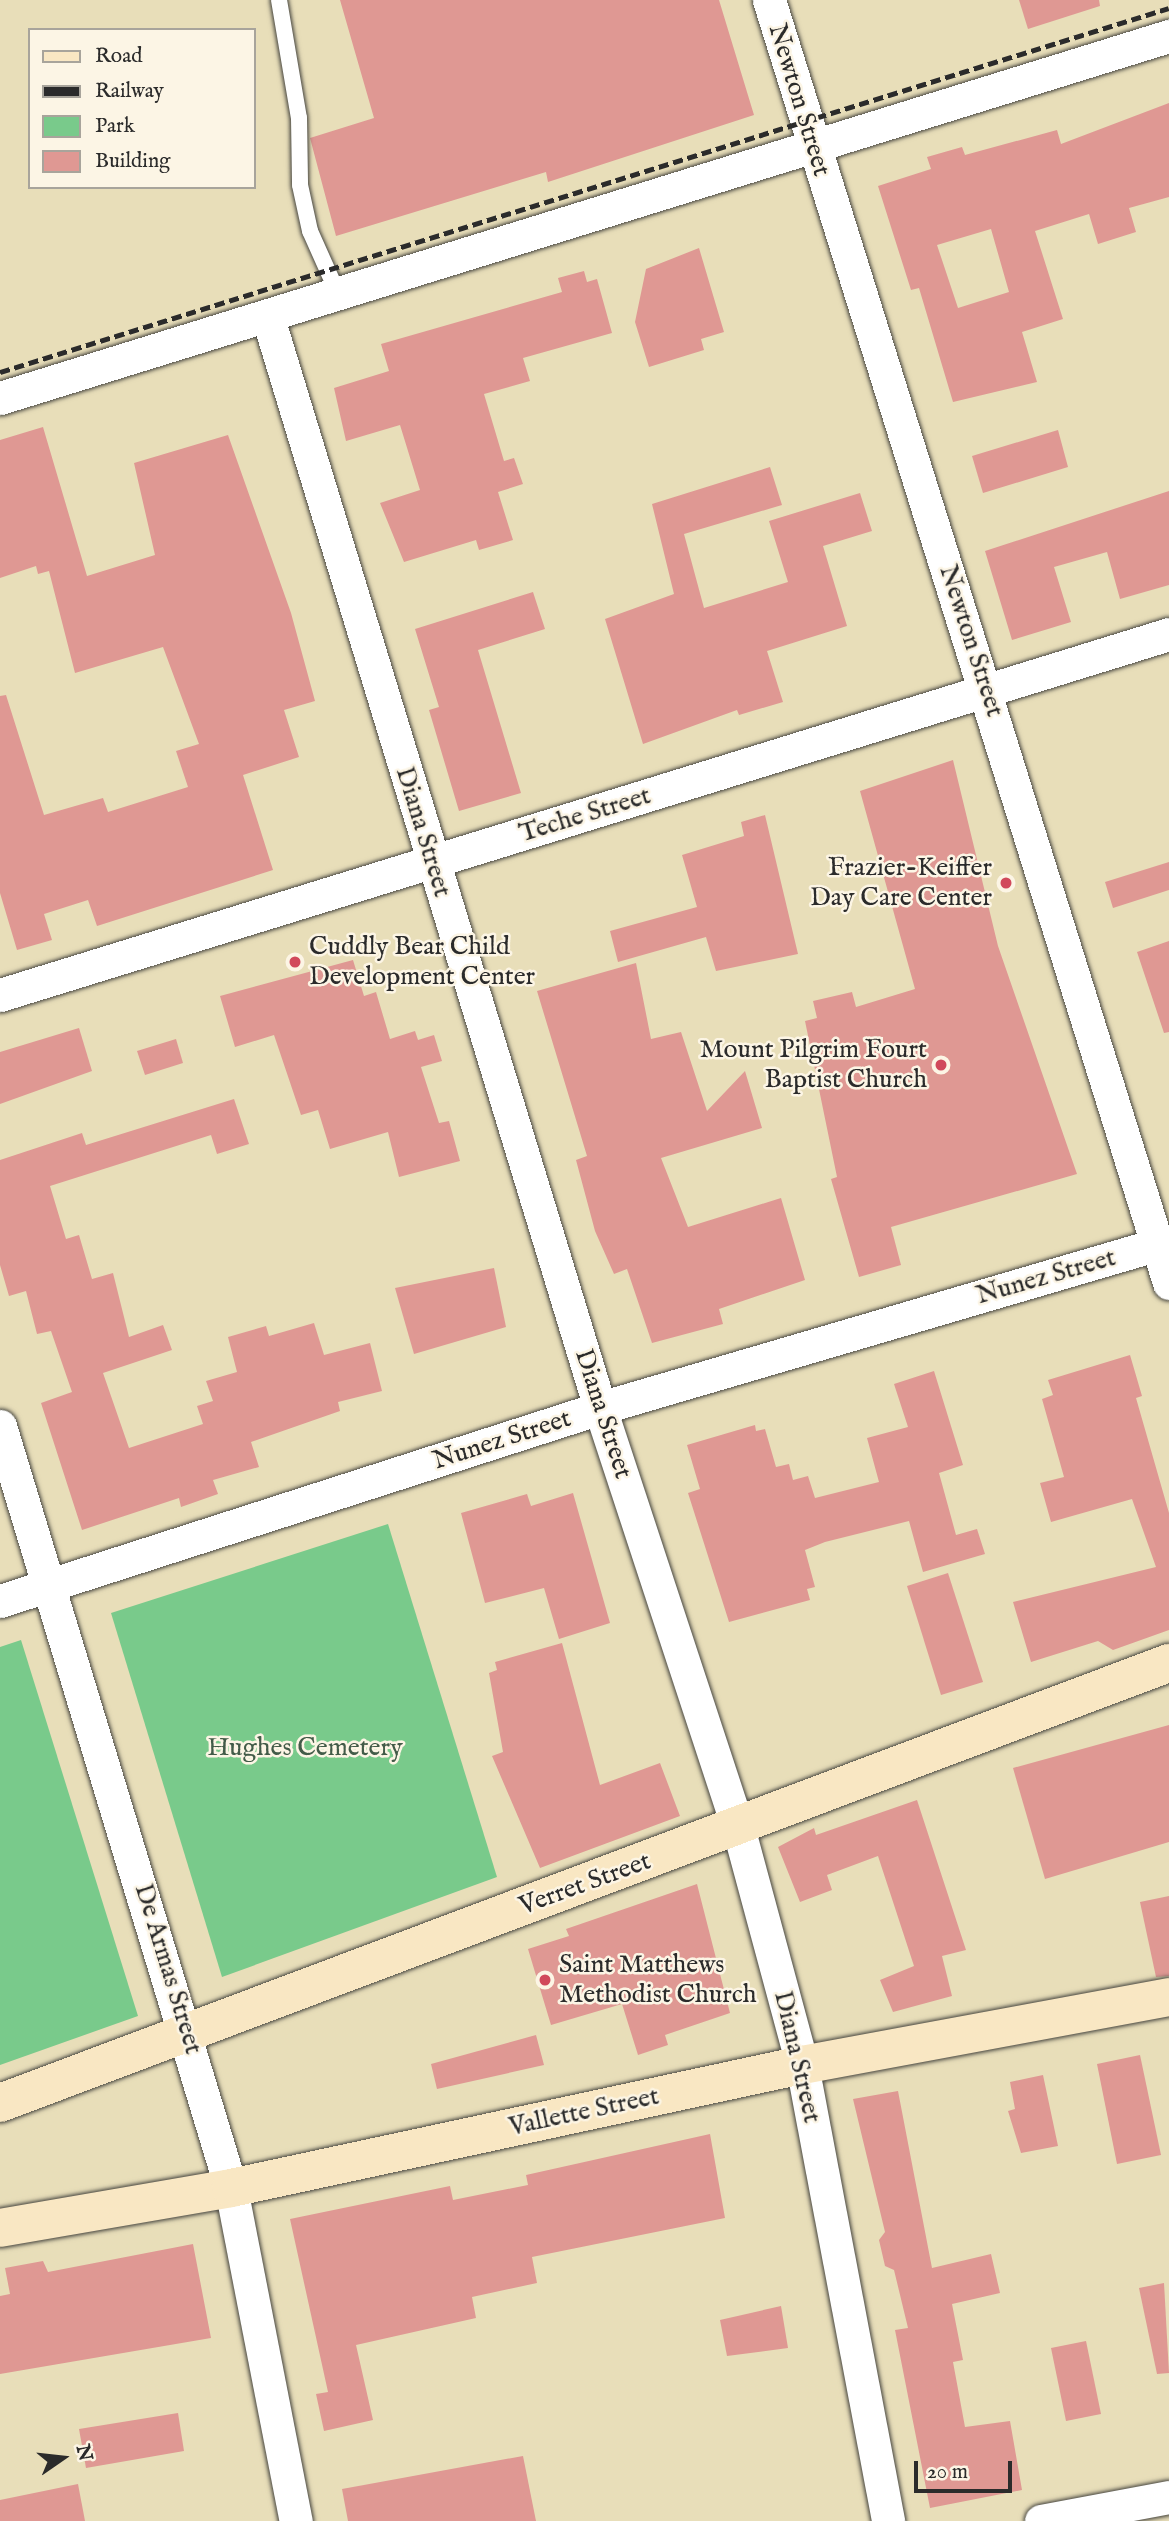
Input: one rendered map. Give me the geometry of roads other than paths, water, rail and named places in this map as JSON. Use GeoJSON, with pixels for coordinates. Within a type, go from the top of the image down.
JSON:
{"type":"FeatureCollection","features":[{"type":"Feature","properties":{"kind":"main road","name":"Verret Street"},"geometry":{"type":"LineString","coordinates":[[0,2103],[1169,1663]]}},
{"type":"Feature","properties":{"kind":"main road","name":"Vallette Street"},"geometry":{"type":"LineString","coordinates":[[0,2228],[231,2188],[802,2065],[1169,1997]]}},
{"type":"Feature","properties":{"kind":"street","name":"Newton Street"},"geometry":{"type":"LineString","coordinates":[[769,0],[812,145],[1163,1243],[1169,1283]]}},
{"type":"Feature","properties":{"kind":"street"},"geometry":{"type":"LineString","coordinates":[[0,398],[340,298],[812,145],[1169,36]]}},
{"type":"Feature","properties":{"kind":"street","name":"Diana Street"},"geometry":{"type":"LineString","coordinates":[[268,318],[600,1408],[738,1827],[802,2065],[888,2521]]}},
{"type":"Feature","properties":{"kind":"street","name":"Teche Street"},"geometry":{"type":"LineString","coordinates":[[0,995],[1169,634]]}},
{"type":"Feature","properties":{"kind":"street","name":"Nunez Street"},"geometry":{"type":"LineString","coordinates":[[0,1601],[600,1408],[1163,1243]]}},
{"type":"Feature","properties":{"kind":"street","name":"De Armas Street"},"geometry":{"type":"LineString","coordinates":[[0,1426],[188,2031],[231,2188],[296,2521]]}},
{"type":"Feature","properties":{"kind":"street"},"geometry":{"type":"LineString","coordinates":[[1041,2521],[1169,2497]]}},
{"type":"Feature","properties":{"kind":"lane"},"geometry":{"type":"LineString","coordinates":[[279,0],[299,118],[300,185],[310,231],[340,298]]}},
{"type":"Feature","properties":{"kind":"railway"},"geometry":{"type":"LineString","coordinates":[[0,372],[1169,8]]}},
{"type":"Feature","properties":{"kind":"place","name":"Frazier-Keiffer Day Care Center"},"geometry":{"type":"Point","coordinates":[1006,883]}},
{"type":"Feature","properties":{"kind":"place","name":"Cuddly Bear Child Development Center"},"geometry":{"type":"Point","coordinates":[295,962]}},
{"type":"Feature","properties":{"kind":"place","name":"Mount Pilgrim Fourt Baptist Church"},"geometry":{"type":"Point","coordinates":[941,1065]}},
{"type":"Feature","properties":{"kind":"place","name":"Saint Matthews Methodist Church"},"geometry":{"type":"Point","coordinates":[545,1980]}},
{"type":"Feature","properties":{"kind":"park label","name":"Hughes Cemetery"},"geometry":{"type":"Point","coordinates":[305,1748]}}]}
